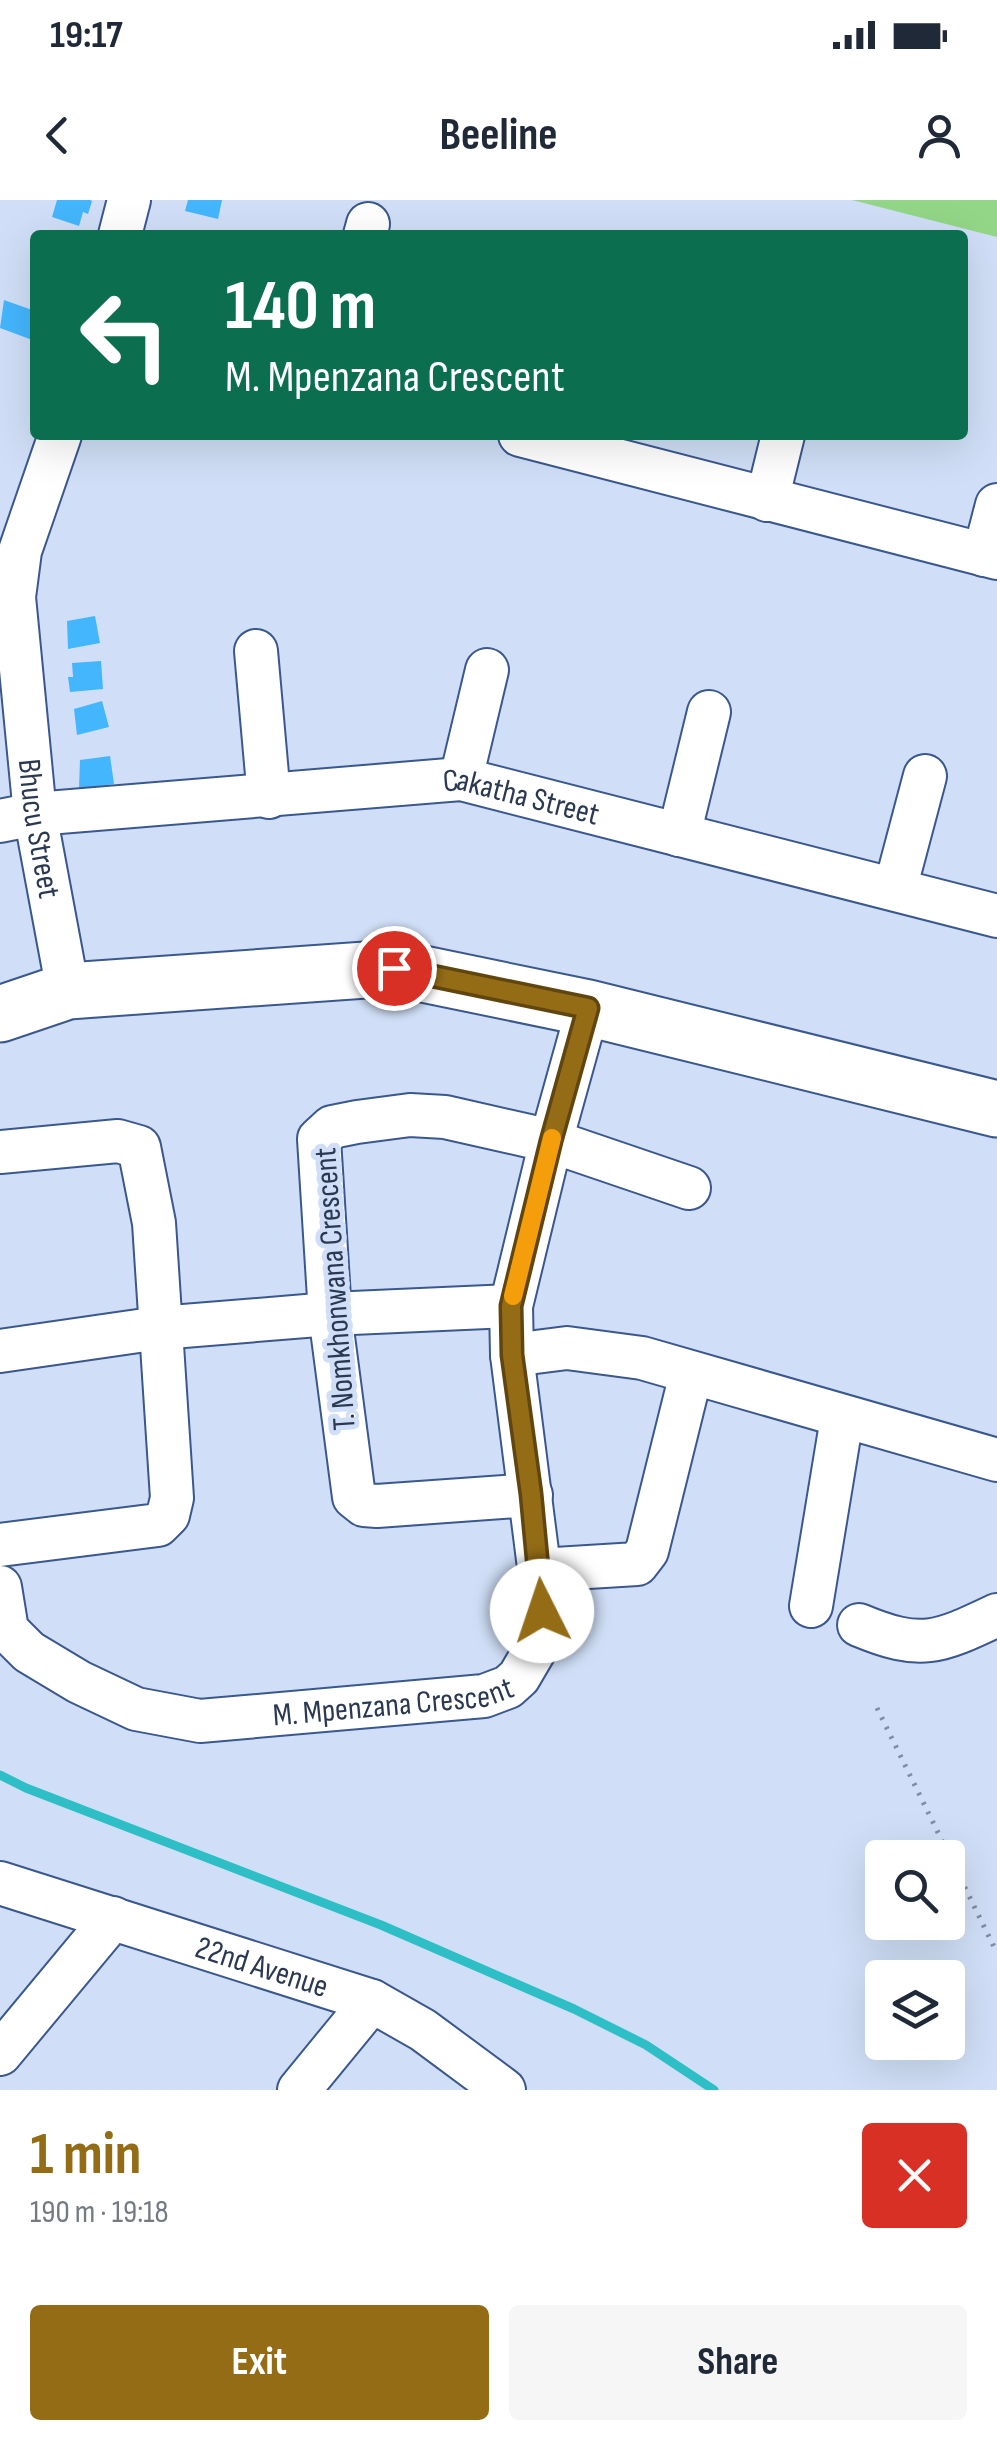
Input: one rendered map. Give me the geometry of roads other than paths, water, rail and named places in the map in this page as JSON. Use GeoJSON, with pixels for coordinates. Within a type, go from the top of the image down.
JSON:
{"type":"FeatureCollection","features":[{"type":"Feature","properties":{"kind":"main road"},"geometry":{"type":"LineString","coordinates":[[0,1014],[68,990],[394,968],[588,1008],[997,1109]]}},
{"type":"Feature","properties":{"kind":"street"},"geometry":{"type":"LineString","coordinates":[[121,230],[129,200]]}},
{"type":"Feature","properties":{"kind":"street","name":"Bhucu Street"},"geometry":{"type":"LineString","coordinates":[[58,440],[20,552],[14,597],[18,818],[68,990]]}},
{"type":"Feature","properties":{"kind":"street"},"geometry":{"type":"LineString","coordinates":[[548,440],[991,556],[997,505]]}},
{"type":"Feature","properties":{"kind":"street"},"geometry":{"type":"LineString","coordinates":[[767,500],[781,440]]}},
{"type":"Feature","properties":{"kind":"street"},"geometry":{"type":"LineString","coordinates":[[256,651],[269,797]]}},
{"type":"Feature","properties":{"kind":"street"},"geometry":{"type":"LineString","coordinates":[[461,780],[486,670]]}},
{"type":"Feature","properties":{"kind":"street"},"geometry":{"type":"LineString","coordinates":[[679,836],[709,712]]}},
{"type":"Feature","properties":{"kind":"street"},"geometry":{"type":"LineString","coordinates":[[895,889],[925,776]]}},
{"type":"Feature","properties":{"kind":"street","name":"Cakatha Street"},"geometry":{"type":"LineString","coordinates":[[18,818],[461,780],[997,916]]}},
{"type":"Feature","properties":{"kind":"street","name":"M. Mpenzana Crescent"},"geometry":{"type":"LineString","coordinates":[[0,1587],[7,1630],[29,1652],[136,1710],[200,1721],[494,1694],[519,1677],[536,1648],[541,1629],[540,1570],[512,1355],[511,1306],[588,1008]]}},
{"type":"Feature","properties":{"kind":"street","name":"T. Nomkhonwana Crescent"},"geometry":{"type":"LineString","coordinates":[[531,1494],[377,1506],[358,1502],[350,1487],[330,1314],[318,1147],[323,1133],[332,1127],[410,1115],[445,1117],[551,1141]]}},
{"type":"Feature","properties":{"kind":"street"},"geometry":{"type":"LineString","coordinates":[[551,1141],[689,1188]]}},
{"type":"Feature","properties":{"kind":"street"},"geometry":{"type":"LineString","coordinates":[[0,1152],[118,1142],[140,1148],[154,1222],[172,1498],[168,1515],[158,1526],[0,1545]]}},
{"type":"Feature","properties":{"kind":"street"},"geometry":{"type":"LineString","coordinates":[[0,1351],[159,1328],[330,1314],[511,1306]]}},
{"type":"Feature","properties":{"kind":"street"},"geometry":{"type":"LineString","coordinates":[[512,1355],[568,1348],[642,1358],[997,1460]]}},
{"type":"Feature","properties":{"kind":"street"},"geometry":{"type":"LineString","coordinates":[[540,1570],[637,1564],[647,1551],[691,1374]]}},
{"type":"Feature","properties":{"kind":"street"},"geometry":{"type":"LineString","coordinates":[[812,1606],[842,1418]]}},
{"type":"Feature","properties":{"kind":"street"},"geometry":{"type":"LineString","coordinates":[[858,1625],[907,1641],[930,1642],[996,1618]]}},
{"type":"Feature","properties":{"kind":"street","name":"22nd Avenue"},"geometry":{"type":"LineString","coordinates":[[0,1883],[372,2001],[423,2030],[504,2090]]}},
{"type":"Feature","properties":{"kind":"street"},"geometry":{"type":"LineString","coordinates":[[0,2054],[113,1918]]}},
{"type":"Feature","properties":{"kind":"street"},"geometry":{"type":"LineString","coordinates":[[299,2090],[372,2001]]}},
{"type":"Feature","properties":{"kind":"waterway"},"geometry":{"type":"LineString","coordinates":[[0,1775],[381,1925],[574,2009],[646,2045],[714,2090]]}}]}
